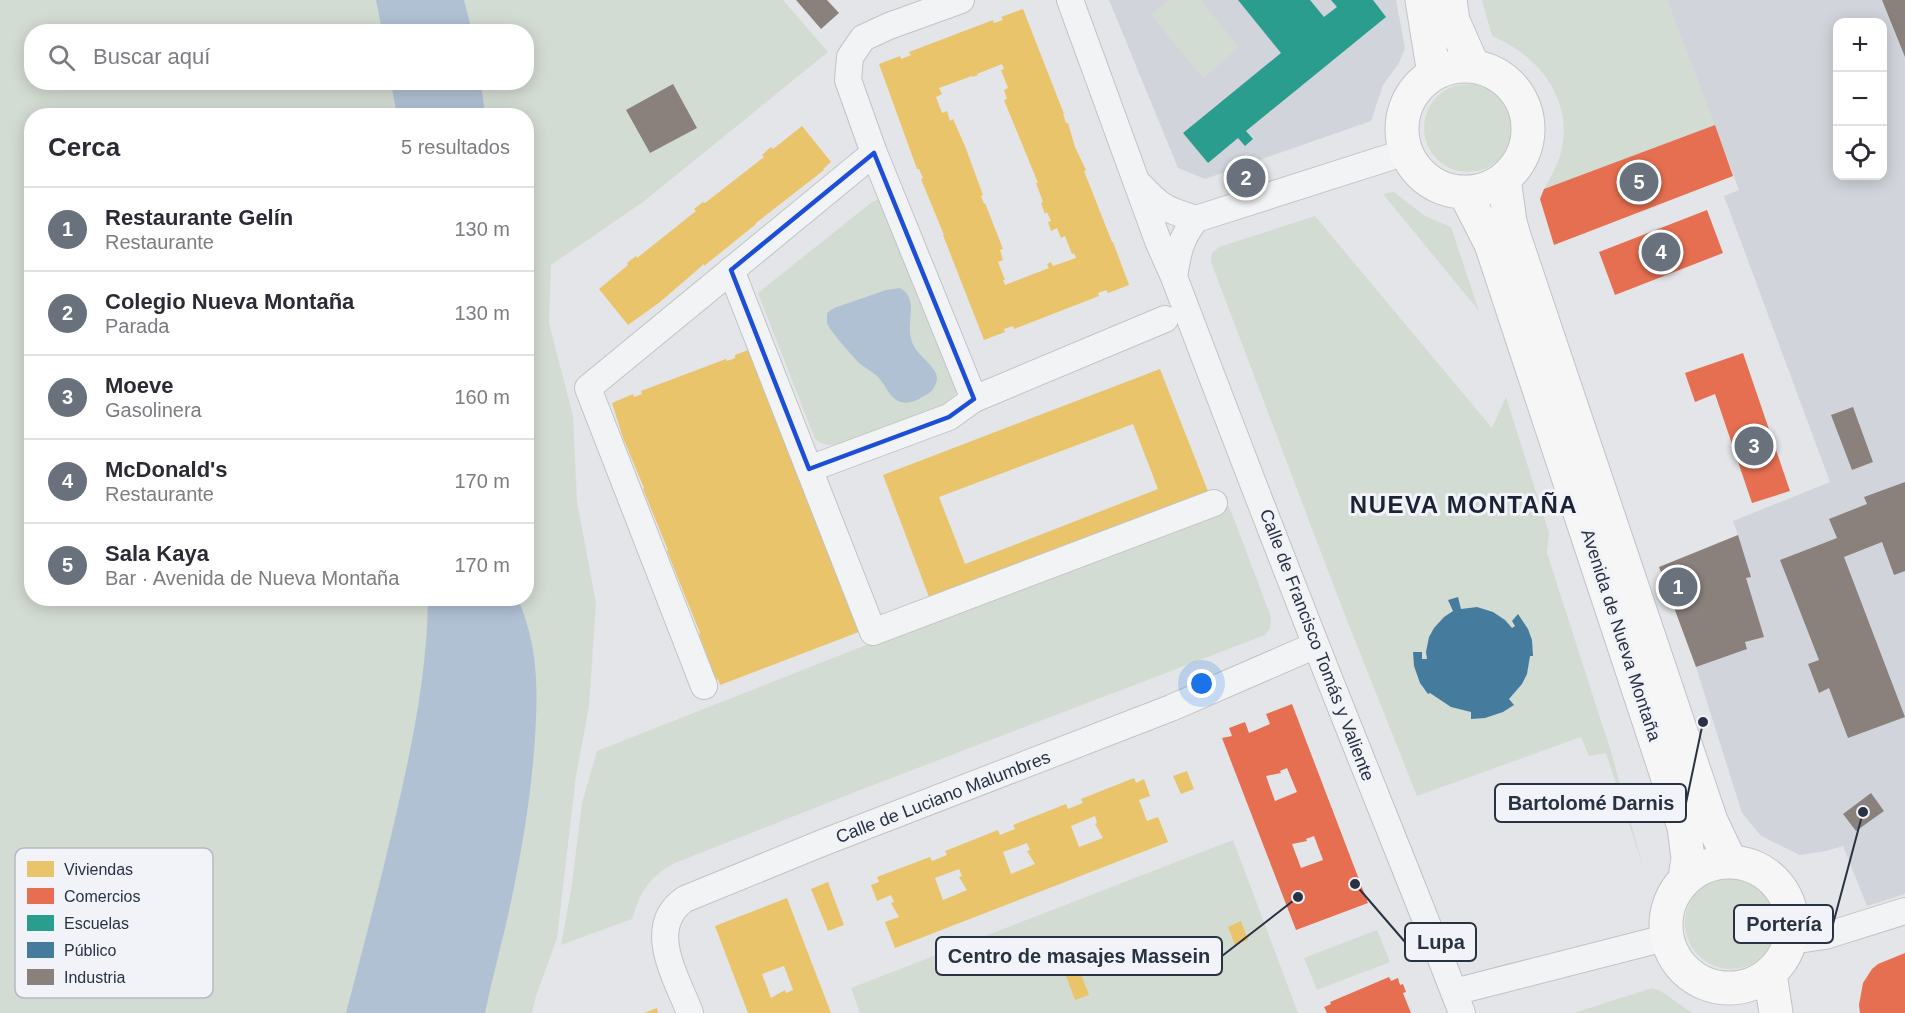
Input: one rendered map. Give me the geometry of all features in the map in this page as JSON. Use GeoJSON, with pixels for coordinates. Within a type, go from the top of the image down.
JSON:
{"type":"FeatureCollection","features":[{"type":"Feature","properties":{"kind":"main road"},"geometry":{"type":"LineString","coordinates":[[1422,0],[1434,74]]}},
{"type":"Feature","properties":{"kind":"main road"},"geometry":{"type":"LineString","coordinates":[[1450,0],[1453,21],[1473,66]]}},
{"type":"Feature","properties":{"kind":"main road"},"geometry":{"type":"LineString","coordinates":[[1453,66],[1473,66],[1494,72],[1511,84],[1523,102],[1529,123],[1527,144],[1519,164],[1504,179],[1486,189],[1465,193],[1440,188],[1420,173],[1406,152],[1402,130],[1405,108],[1416,88],[1434,74],[1453,66]]}},
{"type":"Feature","properties":{"kind":"main road","name":"Avenida de Nueva Montaña"},"geometry":{"type":"LineString","coordinates":[[1504,179],[1514,236],[1711,821],[1730,861]]}},
{"type":"Feature","properties":{"kind":"main road","name":"Avenida de Nueva Montaña"},"geometry":{"type":"LineString","coordinates":[[1465,193],[1491,244],[1684,827],[1688,858],[1685,878]]}},
{"type":"Feature","properties":{"kind":"main road"},"geometry":{"type":"LineString","coordinates":[[1730,861],[1746,863],[1763,871],[1777,884],[1786,897],[1792,918],[1791,941],[1788,948],[1770,974],[1753,984],[1736,1001],[1716,987],[1700,981],[1682,969],[1665,938],[1668,903],[1685,878],[1706,865],[1730,861]]}},
{"type":"Feature","properties":{"kind":"main road"},"geometry":{"type":"LineString","coordinates":[[1770,974],[1776,1013]]}},
{"type":"Feature","properties":{"kind":"street"},"geometry":{"type":"LineString","coordinates":[[961,0],[889,26],[863,39],[850,57],[848,80],[874,153],[974,399]]}},
{"type":"Feature","properties":{"kind":"street","name":"Calle de Francisco Tomás y Valiente"},"geometry":{"type":"LineString","coordinates":[[1070,0],[1158,241],[1458,1002]]}},
{"type":"Feature","properties":{"kind":"street"},"geometry":{"type":"LineString","coordinates":[[1174,277],[1178,249],[1185,233],[1196,219],[1406,152]]}},
{"type":"Feature","properties":{"kind":"street"},"geometry":{"type":"LineString","coordinates":[[704,686],[588,388],[874,153]]}},
{"type":"Feature","properties":{"kind":"street","name":"Calle de Francisco Tomás y Valiente"},"geometry":{"type":"LineString","coordinates":[[1137,181],[1158,205],[1196,219]]}},
{"type":"Feature","properties":{"kind":"street"},"geometry":{"type":"LineString","coordinates":[[731,270],[873,632],[1214,503]]}},
{"type":"Feature","properties":{"kind":"street"},"geometry":{"type":"LineString","coordinates":[[809,469],[949,417],[974,399],[1165,319]]}},
{"type":"Feature","properties":{"kind":"street","name":"Calle de Luciano Malumbres"},"geometry":{"type":"LineString","coordinates":[[690,1013],[668,957],[664,938],[669,916],[673,909],[685,899],[822,843],[1162,711],[1316,645]]}},
{"type":"Feature","properties":{"kind":"street"},"geometry":{"type":"LineString","coordinates":[[1791,941],[1825,936],[1905,911]]}},
{"type":"Feature","properties":{"kind":"street"},"geometry":{"type":"LineString","coordinates":[[1458,1002],[1665,938]]}},
{"type":"Feature","properties":{"kind":"highlighted area"},"geometry":{"type":"Polygon","coordinates":[[[874,153],[974,399],[949,417],[809,469],[731,270],[874,153]]]}},
{"type":"Feature","properties":{"kind":"shaded area"},"geometry":{"type":"Polygon","coordinates":[[[0,0],[783,0],[828,52],[643,202],[551,265],[549,323],[573,416],[577,502],[596,603],[589,706],[576,776],[557,938],[532,1013],[0,1013],[0,0]]]}},
{"type":"Feature","properties":{"kind":"shaded area"},"geometry":{"type":"Polygon","coordinates":[[[1109,0],[1396,0],[1405,48],[1399,63],[1383,85],[1371,121],[1205,179],[1178,168],[1109,0]]]}},
{"type":"Feature","properties":{"kind":"shaded area"},"geometry":{"type":"Polygon","coordinates":[[[1168,0],[1200,0],[1239,47],[1203,78],[1151,15],[1168,0]]]}},
{"type":"Feature","properties":{"kind":"shaded area"},"geometry":{"type":"Polygon","coordinates":[[[1482,0],[1667,0],[1715,125],[1544,189],[1560,156],[1564,136],[1563,117],[1558,100],[1550,83],[1539,69],[1525,56],[1492,36],[1482,0]]]}},
{"type":"Feature","properties":{"kind":"shaded area"},"geometry":{"type":"Polygon","coordinates":[[[1667,0],[1905,0],[1905,894],[1867,906],[1843,846],[1800,855],[1761,836],[1742,813],[1696,667],[1747,648],[1715,544],[1738,535],[1733,521],[1830,482],[1724,196],[1739,190],[1667,0]]]}},
{"type":"Feature","properties":{"kind":"shaded area"},"geometry":{"type":"Polygon","coordinates":[[[1468,84],[1485,88],[1499,97],[1508,111],[1512,128],[1508,145],[1499,159],[1485,168],[1468,172],[1451,168],[1437,159],[1428,145],[1424,128],[1428,111],[1437,97],[1451,88],[1468,84]]]}},
{"type":"Feature","properties":{"kind":"shaded area"},"geometry":{"type":"Polygon","coordinates":[[[1394,192],[1425,216],[1451,227],[1479,311],[1383,194],[1394,192]]]}},
{"type":"Feature","properties":{"kind":"shaded area"},"geometry":{"type":"Polygon","coordinates":[[[881,198],[955,378],[956,393],[943,407],[844,444],[825,444],[815,439],[758,293],[872,202],[881,198]]]}},
{"type":"Feature","properties":{"kind":"shaded area"},"geometry":{"type":"Polygon","coordinates":[[[1315,216],[1492,428],[1506,397],[1549,533],[1547,553],[1611,752],[1644,870],[1606,753],[1589,756],[1581,737],[1417,796],[1341,605],[1211,262],[1212,253],[1219,247],[1315,216]]]}},
{"type":"Feature","properties":{"kind":"shaded area"},"geometry":{"type":"Polygon","coordinates":[[[1229,506],[1271,617],[1270,628],[1265,635],[675,863],[658,874],[647,886],[632,919],[561,945],[571,891],[582,803],[597,751],[1229,506]]]}},
{"type":"Feature","properties":{"kind":"shaded area"},"geometry":{"type":"Polygon","coordinates":[[[1233,840],[1298,1013],[860,1013],[851,988],[1233,840]]]}},
{"type":"Feature","properties":{"kind":"shaded area"},"geometry":{"type":"Polygon","coordinates":[[[1731,877],[1749,880],[1764,890],[1774,905],[1777,923],[1774,941],[1764,956],[1749,966],[1731,969],[1713,966],[1698,956],[1688,941],[1685,923],[1688,905],[1698,890],[1713,880],[1731,877]]]}},
{"type":"Feature","properties":{"kind":"shaded area"},"geometry":{"type":"Polygon","coordinates":[[[1377,930],[1390,962],[1317,990],[1304,958],[1377,930]]]}},
{"type":"Feature","properties":{"kind":"shaded area"},"geometry":{"type":"Polygon","coordinates":[[[1652,988],[1693,1013],[1574,1013],[1652,988]]]}},
{"type":"Feature","properties":{"kind":"water"},"geometry":{"type":"Polygon","coordinates":[[[376,0],[464,0],[470,24],[381,24],[376,0]]]}},
{"type":"Feature","properties":{"kind":"water"},"geometry":{"type":"Polygon","coordinates":[[[392,90],[482,90],[484,108],[396,108],[392,90]]]}},
{"type":"Feature","properties":{"kind":"water"},"geometry":{"type":"Polygon","coordinates":[[[900,288],[906,293],[911,305],[910,335],[914,347],[934,370],[937,379],[929,393],[908,402],[901,402],[892,397],[878,377],[859,363],[827,324],[827,313],[834,308],[886,290],[900,288]]]}},
{"type":"Feature","properties":{"kind":"water"},"geometry":{"type":"Polygon","coordinates":[[[428,606],[521,606],[525,618],[534,655],[536,712],[530,789],[516,879],[485,1013],[346,1013],[413,737],[422,682],[428,606]]]}},
{"type":"Feature","properties":{"kind":"building: Viviendas"},"geometry":{"type":"Polygon","coordinates":[[[1023,9],[1129,285],[1108,293],[1106,290],[1098,293],[1099,296],[1014,329],[1013,326],[1004,329],[1005,332],[984,340],[921,179],[923,178],[917,169],[879,64],[900,56],[901,59],[911,55],[909,52],[993,20],[994,23],[1003,20],[1001,17],[1023,9]],[[1002,64],[973,77],[939,88],[942,94],[936,97],[942,113],[947,111],[950,121],[953,119],[965,146],[983,195],[981,196],[1003,249],[1000,250],[1003,260],[998,262],[1005,285],[1049,268],[1047,264],[1051,262],[1053,266],[1076,258],[1065,236],[1061,238],[1057,228],[1051,231],[1048,222],[1051,221],[1047,212],[1045,214],[1041,203],[1043,202],[1036,183],[1038,183],[1004,100],[1007,99],[1004,90],[1008,88],[1001,70],[1004,69],[1002,64]]]}},
{"type":"Feature","properties":{"kind":"building: Viviendas"},"geometry":{"type":"Polygon","coordinates":[[[802,126],[831,162],[660,302],[628,325],[599,289],[628,265],[627,263],[636,256],[637,258],[696,211],[694,209],[764,157],[762,155],[771,147],[773,149],[802,126]]]}},
{"type":"Feature","properties":{"kind":"building: Viviendas"},"geometry":{"type":"Polygon","coordinates":[[[756,347],[864,630],[720,685],[718,679],[716,680],[700,633],[623,438],[612,403],[633,394],[634,397],[642,394],[641,391],[726,359],[727,361],[735,358],[735,355],[756,347]]]}},
{"type":"Feature","properties":{"kind":"building: Viviendas"},"geometry":{"type":"Polygon","coordinates":[[[1160,369],[1211,499],[932,605],[883,475],[1160,369]],[[1133,424],[939,497],[965,564],[1158,489],[1133,424]]]}},
{"type":"Feature","properties":{"kind":"building: Viviendas"},"geometry":{"type":"Polygon","coordinates":[[[1187,771],[1194,789],[1181,794],[1173,776],[1187,771]]]}},
{"type":"Feature","properties":{"kind":"building: Viviendas"},"geometry":{"type":"Polygon","coordinates":[[[1134,778],[1136,783],[1144,779],[1150,796],[1139,800],[1147,821],[1158,817],[1168,842],[895,948],[885,922],[899,917],[891,903],[894,902],[891,895],[877,901],[871,885],[879,882],[877,877],[930,857],[932,861],[947,855],[945,851],[998,830],[1000,835],[1015,829],[1013,825],[1066,804],[1068,809],[1083,803],[1081,799],[1134,778]],[[1095,816],[1071,826],[1079,847],[1103,838],[1095,824],[1097,823],[1095,816]],[[1027,843],[1003,852],[1011,874],[1035,864],[1027,851],[1030,850],[1027,843]],[[959,869],[935,878],[943,900],[967,890],[959,877],[962,876],[959,869]]]}},
{"type":"Feature","properties":{"kind":"building: Viviendas"},"geometry":{"type":"Polygon","coordinates":[[[828,882],[844,925],[828,931],[811,889],[828,882]]]}},
{"type":"Feature","properties":{"kind":"building: Viviendas"},"geometry":{"type":"Polygon","coordinates":[[[787,898],[831,1013],[748,1013],[715,926],[787,898]],[[784,966],[762,974],[771,998],[785,990],[786,993],[793,990],[784,966]]]}},
{"type":"Feature","properties":{"kind":"building: Viviendas"},"geometry":{"type":"Polygon","coordinates":[[[1241,921],[1248,940],[1235,945],[1228,927],[1241,921]]]}},
{"type":"Feature","properties":{"kind":"building: Viviendas"},"geometry":{"type":"Polygon","coordinates":[[[1078,966],[1089,995],[1075,1000],[1064,971],[1078,966]]]}},
{"type":"Feature","properties":{"kind":"building: Viviendas"},"geometry":{"type":"Polygon","coordinates":[[[657,1008],[658,1013],[644,1013],[657,1008]]]}},
{"type":"Feature","properties":{"kind":"building: Comercios"},"geometry":{"type":"Polygon","coordinates":[[[1715,125],[1733,176],[1554,245],[1540,199],[1544,189],[1715,125]]]}},
{"type":"Feature","properties":{"kind":"building: Comercios"},"geometry":{"type":"Polygon","coordinates":[[[1707,210],[1723,253],[1615,295],[1599,252],[1707,210]]]}},
{"type":"Feature","properties":{"kind":"building: Comercios"},"geometry":{"type":"Polygon","coordinates":[[[1743,353],[1790,491],[1752,503],[1715,394],[1695,402],[1685,373],[1743,353]]]}},
{"type":"Feature","properties":{"kind":"building: Comercios"},"geometry":{"type":"Polygon","coordinates":[[[1292,704],[1368,903],[1296,930],[1222,738],[1232,736],[1229,728],[1245,722],[1249,733],[1270,724],[1266,714],[1292,704]],[[1287,768],[1280,771],[1281,773],[1266,776],[1275,801],[1297,792],[1287,768]],[[1314,836],[1306,839],[1307,841],[1292,844],[1301,868],[1323,860],[1314,836]]]}},
{"type":"Feature","properties":{"kind":"building: Comercios"},"geometry":{"type":"Polygon","coordinates":[[[1905,953],[1905,1013],[1860,1013],[1863,983],[1872,969],[1878,964],[1905,953]]]}},
{"type":"Feature","properties":{"kind":"building: Comercios"},"geometry":{"type":"Polygon","coordinates":[[[1389,977],[1391,981],[1398,978],[1400,985],[1403,984],[1406,992],[1403,993],[1411,1013],[1327,1013],[1324,1007],[1331,1004],[1330,1002],[1389,977]]]}},
{"type":"Feature","properties":{"kind":"building: Escuelas"},"geometry":{"type":"Polygon","coordinates":[[[1238,0],[1310,0],[1324,17],[1337,7],[1331,0],[1373,0],[1386,17],[1246,131],[1253,139],[1245,146],[1238,138],[1208,163],[1183,133],[1281,53],[1238,0]]]}},
{"type":"Feature","properties":{"kind":"building: Público"},"geometry":{"type":"Polygon","coordinates":[[[1458,597],[1461,609],[1477,607],[1493,612],[1512,628],[1515,626],[1512,621],[1518,614],[1532,640],[1533,656],[1530,656],[1527,674],[1509,699],[1514,705],[1503,712],[1485,718],[1471,719],[1471,712],[1451,707],[1430,693],[1428,694],[1420,683],[1414,666],[1413,652],[1422,652],[1422,659],[1427,659],[1429,637],[1444,617],[1453,611],[1448,600],[1458,597]]]}},
{"type":"Feature","properties":{"kind":"building: Industria"},"geometry":{"type":"Polygon","coordinates":[[[796,0],[827,0],[839,13],[821,29],[796,0]]]}},
{"type":"Feature","properties":{"kind":"building: Industria"},"geometry":{"type":"Polygon","coordinates":[[[1882,0],[1905,0],[1905,57],[1882,0]]]}},
{"type":"Feature","properties":{"kind":"building: Industria"},"geometry":{"type":"Polygon","coordinates":[[[673,84],[697,128],[650,153],[626,110],[673,84]]]}},
{"type":"Feature","properties":{"kind":"building: Industria"},"geometry":{"type":"Polygon","coordinates":[[[1853,407],[1873,462],[1852,470],[1831,415],[1853,407]]]}},
{"type":"Feature","properties":{"kind":"building: Industria"},"geometry":{"type":"Polygon","coordinates":[[[1905,482],[1905,571],[1894,575],[1882,542],[1844,557],[1905,717],[1848,738],[1829,688],[1819,693],[1808,664],[1819,660],[1780,560],[1837,538],[1829,519],[1867,504],[1864,497],[1905,482]]]}},
{"type":"Feature","properties":{"kind":"building: Industria"},"geometry":{"type":"Polygon","coordinates":[[[1738,535],[1751,577],[1746,578],[1764,637],[1745,642],[1747,649],[1696,667],[1659,567],[1738,535]]]}},
{"type":"Feature","properties":{"kind":"building: Industria"},"geometry":{"type":"Polygon","coordinates":[[[1871,793],[1884,811],[1856,831],[1843,814],[1871,793]]]}},
{"type":"Feature","properties":{"kind":"place","name":"Colegio Nueva Montaña"},"geometry":{"type":"Point","coordinates":[1246,178]}},
{"type":"Feature","properties":{"kind":"place","name":"Sala Kaya"},"geometry":{"type":"Point","coordinates":[1639,182]}},
{"type":"Feature","properties":{"kind":"place","name":"McDonald's"},"geometry":{"type":"Point","coordinates":[1661,252]}},
{"type":"Feature","properties":{"kind":"place","name":"Moeve"},"geometry":{"type":"Point","coordinates":[1754,446]}},
{"type":"Feature","properties":{"kind":"place","name":"Restaurante Gelín"},"geometry":{"type":"Point","coordinates":[1678,587]}},
{"type":"Feature","properties":{"kind":"place","name":"Bartolomé Darnis"},"geometry":{"type":"Point","coordinates":[1703,722]}},
{"type":"Feature","properties":{"kind":"place","name":"Portería"},"geometry":{"type":"Point","coordinates":[1863,812]}},
{"type":"Feature","properties":{"kind":"place","name":"Lupa"},"geometry":{"type":"Point","coordinates":[1355,884]}},
{"type":"Feature","properties":{"kind":"place","name":"Centro de masajes Massein"},"geometry":{"type":"Point","coordinates":[1298,897]}},
{"type":"Feature","properties":{"kind":"district","name":"NUEVA MONTAÑA"},"geometry":{"type":"Point","coordinates":[1464,504]}}]}
